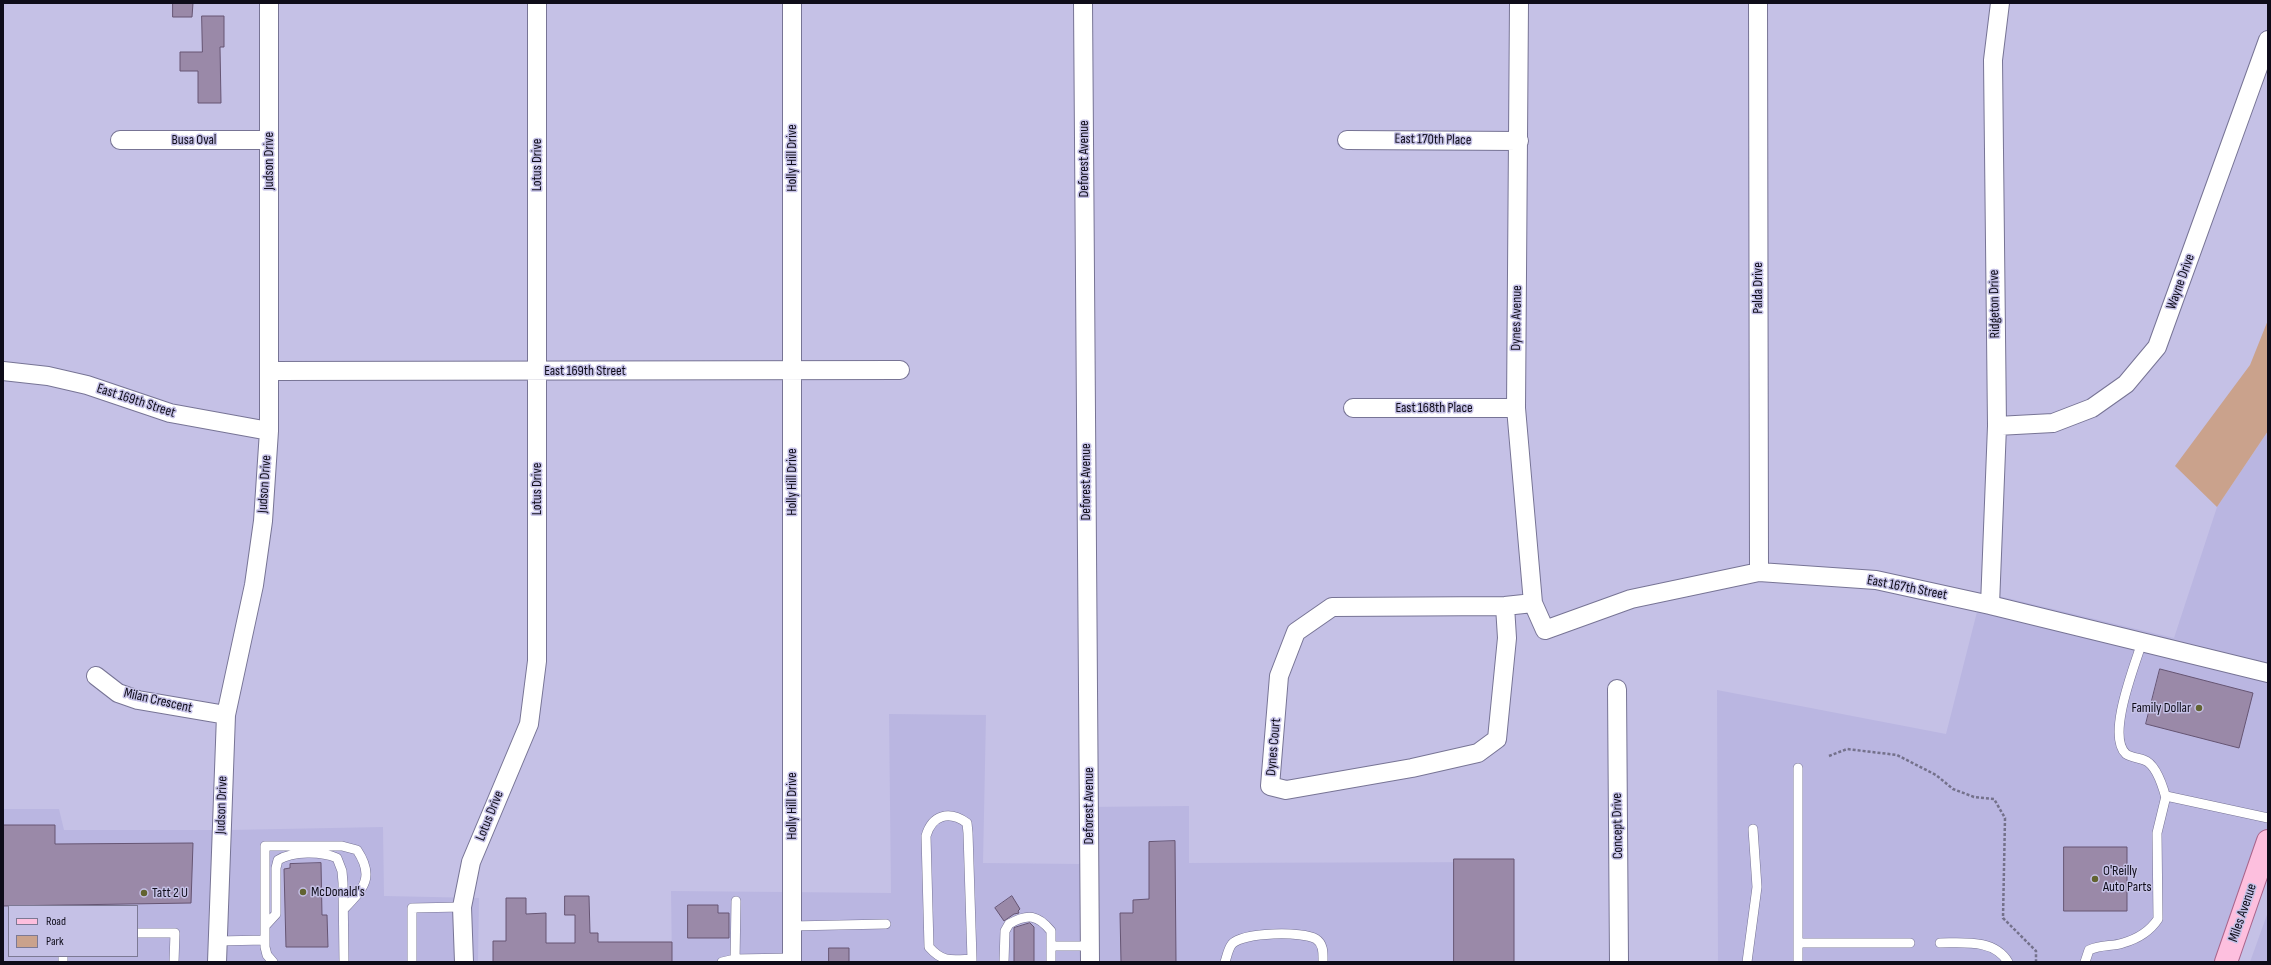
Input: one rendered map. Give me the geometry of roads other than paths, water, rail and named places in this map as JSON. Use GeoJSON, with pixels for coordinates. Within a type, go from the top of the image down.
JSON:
{"type":"FeatureCollection","features":[{"type":"Feature","properties":{"kind":"main road","name":"Miles Avenue"},"geometry":{"type":"LineString","coordinates":[[2226,962],[2268,841]]}},
{"type":"Feature","properties":{"kind":"street","name":"Judson Drive"},"geometry":{"type":"LineString","coordinates":[[217,962],[226,715],[254,585],[263,521],[269,431],[269,3]]}},
{"type":"Feature","properties":{"kind":"street","name":"Lotus Drive"},"geometry":{"type":"LineString","coordinates":[[464,962],[462,907],[471,862],[529,724],[537,662],[537,3]]}},
{"type":"Feature","properties":{"kind":"street","name":"Holly Hill Drive"},"geometry":{"type":"LineString","coordinates":[[792,3],[792,960]]}},
{"type":"Feature","properties":{"kind":"street","name":"Deforest Avenue"},"geometry":{"type":"LineString","coordinates":[[1083,3],[1090,954]]}},
{"type":"Feature","properties":{"kind":"street","name":"Dynes Avenue"},"geometry":{"type":"LineString","coordinates":[[1519,3],[1516,408],[1533,603],[1545,630]]}},
{"type":"Feature","properties":{"kind":"street","name":"Palda Drive"},"geometry":{"type":"LineString","coordinates":[[1758,3],[1759,572]]}},
{"type":"Feature","properties":{"kind":"street","name":"Ridgeton Drive"},"geometry":{"type":"LineString","coordinates":[[1990,605],[1997,426],[1993,60],[2000,3]]}},
{"type":"Feature","properties":{"kind":"street","name":"Wayne Drive"},"geometry":{"type":"LineString","coordinates":[[1997,426],[2053,423],[2092,408],[2126,384],[2157,347],[2268,40]]}},
{"type":"Feature","properties":{"kind":"street","name":"Busa Oval"},"geometry":{"type":"LineString","coordinates":[[120,140],[269,140]]}},
{"type":"Feature","properties":{"kind":"street","name":"East 170th Place"},"geometry":{"type":"LineString","coordinates":[[1347,140],[1519,141]]}},
{"type":"Feature","properties":{"kind":"street","name":"East 169th Street"},"geometry":{"type":"LineString","coordinates":[[269,371],[900,370]]}},
{"type":"Feature","properties":{"kind":"street","name":"East 169th Street"},"geometry":{"type":"LineString","coordinates":[[3,371],[48,376],[81,383],[170,413],[269,431]]}},
{"type":"Feature","properties":{"kind":"street","name":"East 168th Place"},"geometry":{"type":"LineString","coordinates":[[1353,408],[1516,408]]}},
{"type":"Feature","properties":{"kind":"street","name":"East 167th Street"},"geometry":{"type":"LineString","coordinates":[[1545,630],[1631,598],[1759,572],[1876,580],[1990,605],[2268,673]]}},
{"type":"Feature","properties":{"kind":"street","name":"Dynes Court"},"geometry":{"type":"LineString","coordinates":[[1505,606],[1507,638],[1503,666],[1503,694],[1497,739],[1478,753],[1412,768],[1286,790],[1270,786],[1279,676],[1296,632],[1332,607],[1505,606],[1533,603]]}},
{"type":"Feature","properties":{"kind":"street","name":"Milan Crescent"},"geometry":{"type":"LineString","coordinates":[[96,676],[118,693],[138,700],[226,715]]}},
{"type":"Feature","properties":{"kind":"street","name":"Concept Drive"},"geometry":{"type":"LineString","coordinates":[[1617,689],[1619,962]]}},
{"type":"Feature","properties":{"kind":"lane"},"geometry":{"type":"LineString","coordinates":[[2085,962],[2090,950],[2101,945],[2122,943],[2144,933],[2158,919],[2157,833],[2166,798],[2161,779],[2146,760],[2127,755],[2120,746],[2120,718],[2142,642]]}},
{"type":"Feature","properties":{"kind":"lane"},"geometry":{"type":"LineString","coordinates":[[1798,768],[1798,962]]}},
{"type":"Feature","properties":{"kind":"lane"},"geometry":{"type":"LineString","coordinates":[[2166,798],[2166,796],[2268,818]]}},
{"type":"Feature","properties":{"kind":"lane"},"geometry":{"type":"LineString","coordinates":[[948,816],[958,817],[967,823],[972,961],[945,960],[936,956],[928,947],[926,836],[929,824],[936,819],[948,816]]}},
{"type":"Feature","properties":{"kind":"lane"},"geometry":{"type":"LineString","coordinates":[[1747,962],[1757,886],[1754,829]]}},
{"type":"Feature","properties":{"kind":"lane"},"geometry":{"type":"LineString","coordinates":[[273,962],[267,956],[265,940],[265,846],[342,846],[357,850],[365,862],[368,874],[364,885],[344,909]]}},
{"type":"Feature","properties":{"kind":"lane"},"geometry":{"type":"LineString","coordinates":[[265,926],[276,914],[276,868],[278,860],[288,854],[329,854],[337,858],[342,871],[344,962]]}},
{"type":"Feature","properties":{"kind":"lane"},"geometry":{"type":"LineString","coordinates":[[735,960],[736,901]]}},
{"type":"Feature","properties":{"kind":"lane"},"geometry":{"type":"LineString","coordinates":[[412,962],[412,908],[462,907]]}},
{"type":"Feature","properties":{"kind":"lane"},"geometry":{"type":"LineString","coordinates":[[1004,962],[1005,931],[1009,924],[1015,920],[1031,917],[1041,919],[1051,931],[1051,962]]}},
{"type":"Feature","properties":{"kind":"lane"},"geometry":{"type":"LineString","coordinates":[[792,926],[886,924]]}},
{"type":"Feature","properties":{"kind":"lane"},"geometry":{"type":"LineString","coordinates":[[138,933],[175,933],[174,962]]}},
{"type":"Feature","properties":{"kind":"lane"},"geometry":{"type":"LineString","coordinates":[[1226,962],[1232,944],[1240,938],[1254,935],[1304,936],[1317,939],[1323,948],[1323,962]]}},
{"type":"Feature","properties":{"kind":"lane"},"geometry":{"type":"LineString","coordinates":[[218,941],[265,940]]}},
{"type":"Feature","properties":{"kind":"lane"},"geometry":{"type":"LineString","coordinates":[[1798,943],[1910,943]]}},
{"type":"Feature","properties":{"kind":"lane"},"geometry":{"type":"LineString","coordinates":[[1940,943],[1988,945],[1997,950],[2008,962]]}},
{"type":"Feature","properties":{"kind":"lane"},"geometry":{"type":"LineString","coordinates":[[1051,946],[1090,954]]}},
{"type":"Feature","properties":{"kind":"lane"},"geometry":{"type":"LineString","coordinates":[[722,962],[735,960],[792,960]]}},
{"type":"Feature","properties":{"kind":"place","name":"Family Dollar"},"geometry":{"type":"Point","coordinates":[2199,708]}},
{"type":"Feature","properties":{"kind":"place","name":"O'Reilly Auto Parts"},"geometry":{"type":"Point","coordinates":[2095,879]}},
{"type":"Feature","properties":{"kind":"place","name":"McDonald's"},"geometry":{"type":"Point","coordinates":[303,892]}},
{"type":"Feature","properties":{"kind":"place","name":"Tatt 2 U"},"geometry":{"type":"Point","coordinates":[144,893]}}]}
